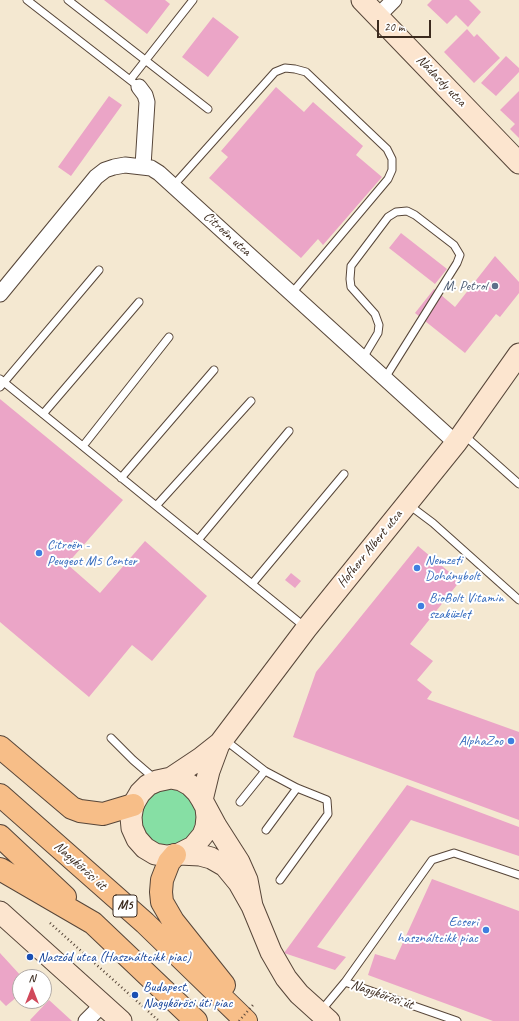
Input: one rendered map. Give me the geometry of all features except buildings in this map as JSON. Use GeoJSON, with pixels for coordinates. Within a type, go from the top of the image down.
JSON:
{"type":"FeatureCollection","features":[{"type":"Feature","properties":{"kind":"main road"},"geometry":{"type":"LineString","coordinates":[[0,747],[72,808],[80,811],[103,814],[133,805]]}},
{"type":"Feature","properties":{"kind":"main road","name":"Nagykőrösi út"},"geometry":{"type":"LineString","coordinates":[[0,795],[250,1016]]}},
{"type":"Feature","properties":{"kind":"main road","name":"M5"},"geometry":{"type":"LineString","coordinates":[[0,836],[93,922],[196,1021]]}},
{"type":"Feature","properties":{"kind":"main road"},"geometry":{"type":"LineString","coordinates":[[177,855],[167,866],[162,880],[162,902],[167,911],[250,1016]]}},
{"type":"Feature","properties":{"kind":"main road"},"geometry":{"type":"LineString","coordinates":[[0,869],[93,922]]}},
{"type":"Feature","properties":{"kind":"street","name":"Nádasdy utca"},"geometry":{"type":"LineString","coordinates":[[362,0],[519,163]]}},
{"type":"Feature","properties":{"kind":"street"},"geometry":{"type":"LineString","coordinates":[[378,16],[394,0]]}},
{"type":"Feature","properties":{"kind":"street"},"geometry":{"type":"LineString","coordinates":[[134,83],[145,95],[147,102],[143,166]]}},
{"type":"Feature","properties":{"kind":"street","name":"Citroën utca"},"geometry":{"type":"LineString","coordinates":[[0,294],[96,177],[105,170],[125,165],[151,168],[159,173],[385,378],[459,438]]}},
{"type":"Feature","properties":{"kind":"street","name":"Hofherr Albert utca"},"geometry":{"type":"LineString","coordinates":[[204,804],[209,771],[222,741],[306,629],[459,438],[519,354]]}},
{"type":"Feature","properties":{"kind":"street","name":"Hofherr Albert utca"},"geometry":{"type":"LineString","coordinates":[[164,780],[201,758],[222,741]]}},
{"type":"Feature","properties":{"kind":"street"},"geometry":{"type":"LineString","coordinates":[[133,805],[140,793],[148,785],[164,780]]}},
{"type":"Feature","properties":{"kind":"street","name":"Nagykőrösi út"},"geometry":{"type":"LineString","coordinates":[[164,780],[181,780],[190,785],[204,804],[239,862],[247,880],[252,906]]}},
{"type":"Feature","properties":{"kind":"street"},"geometry":{"type":"LineString","coordinates":[[177,855],[193,847],[202,835],[206,827],[207,817],[204,804]]}},
{"type":"Feature","properties":{"kind":"street","name":"Nagykőrösi út"},"geometry":{"type":"LineString","coordinates":[[133,805],[131,817],[132,828],[137,839],[145,848],[156,854],[167,856],[200,855],[211,858],[225,866],[239,883],[252,906],[278,966],[299,994],[324,1016]]}},
{"type":"Feature","properties":{"kind":"street"},"geometry":{"type":"LineString","coordinates":[[0,912],[122,1021]]}},
{"type":"Feature","properties":{"kind":"street"},"geometry":{"type":"LineString","coordinates":[[86,1021],[103,1004]]}},
{"type":"Feature","properties":{"kind":"lane"},"geometry":{"type":"LineString","coordinates":[[26,0],[134,83],[145,60],[190,1]]}},
{"type":"Feature","properties":{"kind":"lane"},"geometry":{"type":"LineString","coordinates":[[68,0],[208,109]]}},
{"type":"Feature","properties":{"kind":"lane"},"geometry":{"type":"LineString","coordinates":[[173,186],[275,72],[285,68],[306,72],[387,149],[392,158],[392,170],[388,179],[292,293]]}},
{"type":"Feature","properties":{"kind":"lane"},"geometry":{"type":"LineString","coordinates":[[363,358],[378,333],[379,325],[375,314],[351,287],[350,279],[352,266],[388,217],[396,212],[407,211],[416,215],[454,244],[460,255],[457,263],[385,378]]}},
{"type":"Feature","properties":{"kind":"lane"},"geometry":{"type":"LineString","coordinates":[[99,270],[1,383],[43,414],[306,629]]}},
{"type":"Feature","properties":{"kind":"lane"},"geometry":{"type":"LineString","coordinates":[[43,414],[139,302]]}},
{"type":"Feature","properties":{"kind":"lane"},"geometry":{"type":"LineString","coordinates":[[82,446],[169,337]]}},
{"type":"Feature","properties":{"kind":"lane"},"geometry":{"type":"LineString","coordinates":[[122,478],[214,370]]}},
{"type":"Feature","properties":{"kind":"lane"},"geometry":{"type":"LineString","coordinates":[[156,506],[251,401]]}},
{"type":"Feature","properties":{"kind":"lane"},"geometry":{"type":"LineString","coordinates":[[198,540],[289,431]]}},
{"type":"Feature","properties":{"kind":"lane"},"geometry":{"type":"LineString","coordinates":[[459,438],[519,484]]}},
{"type":"Feature","properties":{"kind":"lane"},"geometry":{"type":"LineString","coordinates":[[252,584],[344,474]]}},
{"type":"Feature","properties":{"kind":"lane"},"geometry":{"type":"LineString","coordinates":[[407,504],[432,523],[519,600]]}},
{"type":"Feature","properties":{"kind":"lane"},"geometry":{"type":"LineString","coordinates":[[111,738],[133,760],[164,780]]}},
{"type":"Feature","properties":{"kind":"lane"},"geometry":{"type":"LineString","coordinates":[[222,741],[265,771],[297,788],[327,800],[328,814],[280,880]]}},
{"type":"Feature","properties":{"kind":"lane"},"geometry":{"type":"LineString","coordinates":[[240,802],[265,771]]}},
{"type":"Feature","properties":{"kind":"lane"},"geometry":{"type":"LineString","coordinates":[[266,830],[297,788]]}},
{"type":"Feature","properties":{"kind":"lane"},"geometry":{"type":"LineString","coordinates":[[345,982],[432,860],[454,853],[519,875]]}},
{"type":"Feature","properties":{"kind":"lane","name":"Nagykőrösi út"},"geometry":{"type":"LineString","coordinates":[[324,1016],[345,982],[457,1021]]}},
{"type":"Feature","properties":{"kind":"path"},"geometry":{"type":"LineString","coordinates":[[45,918],[159,1021]]}},
{"type":"Feature","properties":{"kind":"path"},"geometry":{"type":"LineString","coordinates":[[238,1021],[250,1016]]}},
{"type":"Feature","properties":{"kind":"green space"},"geometry":{"type":"Polygon","coordinates":[[[168,789],[179,791],[188,797],[194,806],[196,817],[194,828],[188,837],[179,843],[168,845],[157,843],[148,837],[142,828],[140,817],[142,806],[148,797],[157,791],[168,789]]]}},
{"type":"Feature","properties":{"kind":"place","name":"M. Petrol"},"geometry":{"type":"Point","coordinates":[495,286]}},
{"type":"Feature","properties":{"kind":"place","name":"Citroën - Peugeot M5 Center"},"geometry":{"type":"Point","coordinates":[39,553]}},
{"type":"Feature","properties":{"kind":"place","name":"Nemzeti Dohánybolt"},"geometry":{"type":"Point","coordinates":[417,568]}},
{"type":"Feature","properties":{"kind":"place","name":"BioBolt Vitamin szaküzlet"},"geometry":{"type":"Point","coordinates":[421,606]}},
{"type":"Feature","properties":{"kind":"place","name":"AlphaZoo"},"geometry":{"type":"Point","coordinates":[511,741]}},
{"type":"Feature","properties":{"kind":"place","name":"Ecseri használtcikk piac"},"geometry":{"type":"Point","coordinates":[486,930]}},
{"type":"Feature","properties":{"kind":"place","name":"Naszód utca (Használtcikk piac)"},"geometry":{"type":"Point","coordinates":[30,957]}},
{"type":"Feature","properties":{"kind":"place","name":"Budapest, Nagykőrösi úti piac"},"geometry":{"type":"Point","coordinates":[135,995]}}]}
